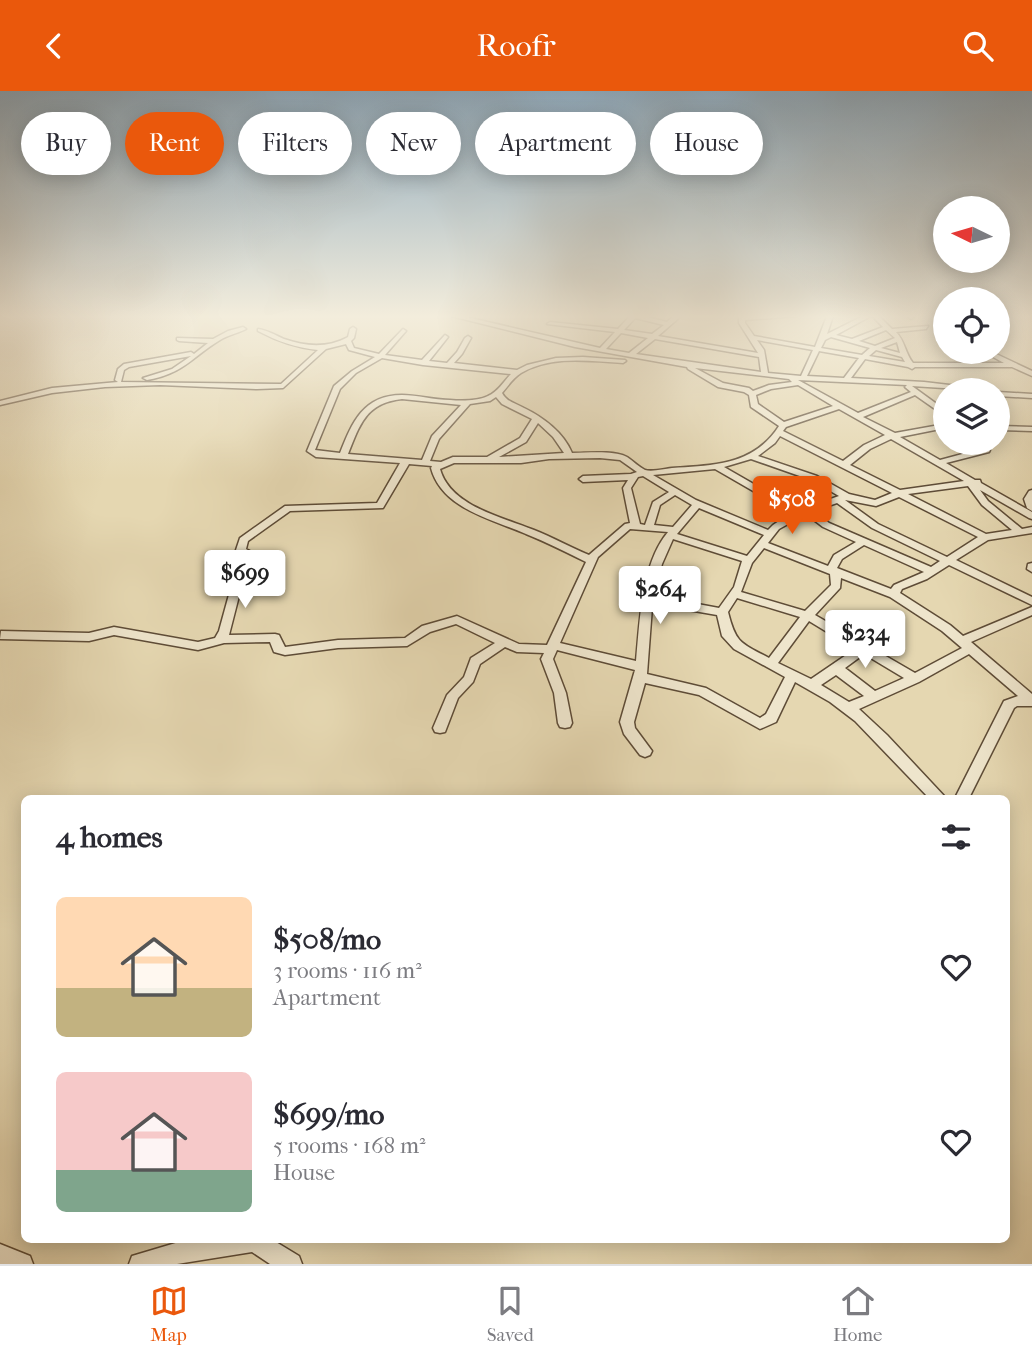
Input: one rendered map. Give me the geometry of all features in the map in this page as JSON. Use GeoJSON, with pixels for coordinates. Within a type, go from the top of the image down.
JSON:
{"type":"FeatureCollection","features":[{"type":"Feature","properties":{"kind":"street"},"geometry":{"type":"LineString","coordinates":[[119,378],[123,371]]}},
{"type":"Feature","properties":{"kind":"street"},"geometry":{"type":"LineString","coordinates":[[78,387],[143,371]]}},
{"type":"Feature","properties":{"kind":"street"},"geometry":{"type":"LineString","coordinates":[[0,403],[28,394],[78,387],[141,383],[280,387],[298,371]]}},
{"type":"Feature","properties":{"kind":"street"},"geometry":{"type":"LineString","coordinates":[[356,371],[337,387],[311,447],[316,454],[425,464],[569,455],[622,458],[673,492],[770,534]]}},
{"type":"Feature","properties":{"kind":"street"},"geometry":{"type":"LineString","coordinates":[[505,371],[517,372]]}},
{"type":"Feature","properties":{"kind":"street"},"geometry":{"type":"LineString","coordinates":[[696,371],[718,383],[746,390],[752,394],[754,405],[782,429],[843,466],[902,493],[985,537]]}},
{"type":"Feature","properties":{"kind":"street"},"geometry":{"type":"LineString","coordinates":[[736,371],[801,380],[840,406],[942,462],[1032,516]]}},
{"type":"Feature","properties":{"kind":"street"},"geometry":{"type":"LineString","coordinates":[[801,380],[806,371]]}},
{"type":"Feature","properties":{"kind":"street"},"geometry":{"type":"LineString","coordinates":[[847,379],[852,371]]}},
{"type":"Feature","properties":{"kind":"street"},"geometry":{"type":"LineString","coordinates":[[915,371],[925,384]]}},
{"type":"Feature","properties":{"kind":"street"},"geometry":{"type":"LineString","coordinates":[[343,456],[348,440],[372,404],[383,399],[407,396],[440,403],[467,403],[498,393],[505,381],[517,372]]}},
{"type":"Feature","properties":{"kind":"street"},"geometry":{"type":"LineString","coordinates":[[752,394],[801,380],[847,379],[933,385]]}},
{"type":"Feature","properties":{"kind":"street"},"geometry":{"type":"LineString","coordinates":[[897,382],[933,405]]}},
{"type":"Feature","properties":{"kind":"street"},"geometry":{"type":"LineString","coordinates":[[858,416],[916,392]]}},
{"type":"Feature","properties":{"kind":"street"},"geometry":{"type":"LineString","coordinates":[[498,393],[505,403],[525,412],[565,442],[569,455]]}},
{"type":"Feature","properties":{"kind":"street"},"geometry":{"type":"LineString","coordinates":[[1010,395],[1032,396]]}},
{"type":"Feature","properties":{"kind":"street"},"geometry":{"type":"LineString","coordinates":[[425,464],[435,438],[467,403]]}},
{"type":"Feature","properties":{"kind":"street"},"geometry":{"type":"LineString","coordinates":[[583,479],[632,477],[716,466],[750,456],[770,446],[782,429],[840,406]]}},
{"type":"Feature","properties":{"kind":"street"},"geometry":{"type":"LineString","coordinates":[[490,460],[523,440],[535,421]]}},
{"type":"Feature","properties":{"kind":"street"},"geometry":{"type":"LineString","coordinates":[[843,466],[867,447],[893,436],[933,428]]}},
{"type":"Feature","properties":{"kind":"street"},"geometry":{"type":"LineString","coordinates":[[1010,428],[1032,429]]}},
{"type":"Feature","properties":{"kind":"street"},"geometry":{"type":"LineString","coordinates":[[942,462],[968,455]]}},
{"type":"Feature","properties":{"kind":"street"},"geometry":{"type":"LineString","coordinates":[[750,456],[814,478],[842,497],[875,526],[1032,601]]}},
{"type":"Feature","properties":{"kind":"street"},"geometry":{"type":"LineString","coordinates":[[221,639],[234,594],[264,577],[263,561],[241,550],[243,540],[273,517],[293,507],[380,506],[405,463]]}},
{"type":"Feature","properties":{"kind":"street"},"geometry":{"type":"LineString","coordinates":[[439,464],[435,475],[453,495],[496,520],[526,529],[591,560]]}},
{"type":"Feature","properties":{"kind":"street"},"geometry":{"type":"LineString","coordinates":[[716,466],[826,525],[932,571]]}},
{"type":"Feature","properties":{"kind":"street"},"geometry":{"type":"LineString","coordinates":[[649,526],[656,504],[673,492],[691,471]]}},
{"type":"Feature","properties":{"kind":"street"},"geometry":{"type":"LineString","coordinates":[[632,477],[627,488],[635,525]]}},
{"type":"Feature","properties":{"kind":"street"},"geometry":{"type":"LineString","coordinates":[[936,795],[897,757],[879,734],[848,708],[812,685],[738,646],[728,636],[722,613],[735,594],[749,559],[761,544],[770,534],[803,512],[842,497],[876,503],[902,493],[974,482]]}},
{"type":"Feature","properties":{"kind":"street"},"geometry":{"type":"LineString","coordinates":[[974,482],[985,503],[1020,532]]}},
{"type":"Feature","properties":{"kind":"street"},"geometry":{"type":"LineString","coordinates":[[1032,493],[1029,499],[1032,508]]}},
{"type":"Feature","properties":{"kind":"street"},"geometry":{"type":"LineString","coordinates":[[645,751],[629,730],[627,722],[641,672],[647,603],[657,563],[672,533],[697,504]]}},
{"type":"Feature","properties":{"kind":"street"},"geometry":{"type":"LineString","coordinates":[[565,723],[560,693],[547,659],[591,560],[616,533],[635,525],[649,526],[749,559]]}},
{"type":"Feature","properties":{"kind":"street"},"geometry":{"type":"LineString","coordinates":[[894,594],[898,587],[932,571],[985,537],[1032,530]]}},
{"type":"Feature","properties":{"kind":"street"},"geometry":{"type":"LineString","coordinates":[[771,664],[807,615],[836,586],[833,571],[838,557],[864,541]]}},
{"type":"Feature","properties":{"kind":"street"},"geometry":{"type":"LineString","coordinates":[[761,544],[894,594],[965,645],[1032,701]]}},
{"type":"Feature","properties":{"kind":"street"},"geometry":{"type":"LineString","coordinates":[[735,594],[807,615],[915,679]]}},
{"type":"Feature","properties":{"kind":"street"},"geometry":{"type":"LineString","coordinates":[[647,603],[671,603],[722,613]]}},
{"type":"Feature","properties":{"kind":"street"},"geometry":{"type":"LineString","coordinates":[[848,708],[915,679],[965,645],[1032,611]]}},
{"type":"Feature","properties":{"kind":"street"},"geometry":{"type":"LineString","coordinates":[[0,637],[89,637],[114,631],[198,646],[221,639],[275,638],[278,649],[285,651],[338,644],[396,644],[414,639],[433,626],[457,620],[503,643],[527,650],[552,647],[702,691],[760,724],[771,718],[792,675]]}},
{"type":"Feature","properties":{"kind":"street"},"geometry":{"type":"LineString","coordinates":[[440,727],[453,695],[469,679],[475,661],[503,643]]}},
{"type":"Feature","properties":{"kind":"street"},"geometry":{"type":"LineString","coordinates":[[812,685],[865,648]]}},
{"type":"Feature","properties":{"kind":"street"},"geometry":{"type":"LineString","coordinates":[[837,669],[873,696]]}},
{"type":"Feature","properties":{"kind":"street"},"geometry":{"type":"LineString","coordinates":[[964,795],[1009,705],[1015,701],[1032,701]]}},
{"type":"Feature","properties":{"kind":"street"},"geometry":{"type":"LineString","coordinates":[[140,1264],[183,1251],[240,1243]]}},
{"type":"Feature","properties":{"kind":"street"},"geometry":{"type":"LineString","coordinates":[[257,1243],[291,1264]]}},
{"type":"Feature","properties":{"kind":"street"},"geometry":{"type":"LineString","coordinates":[[0,1255],[22,1264]]}}]}
